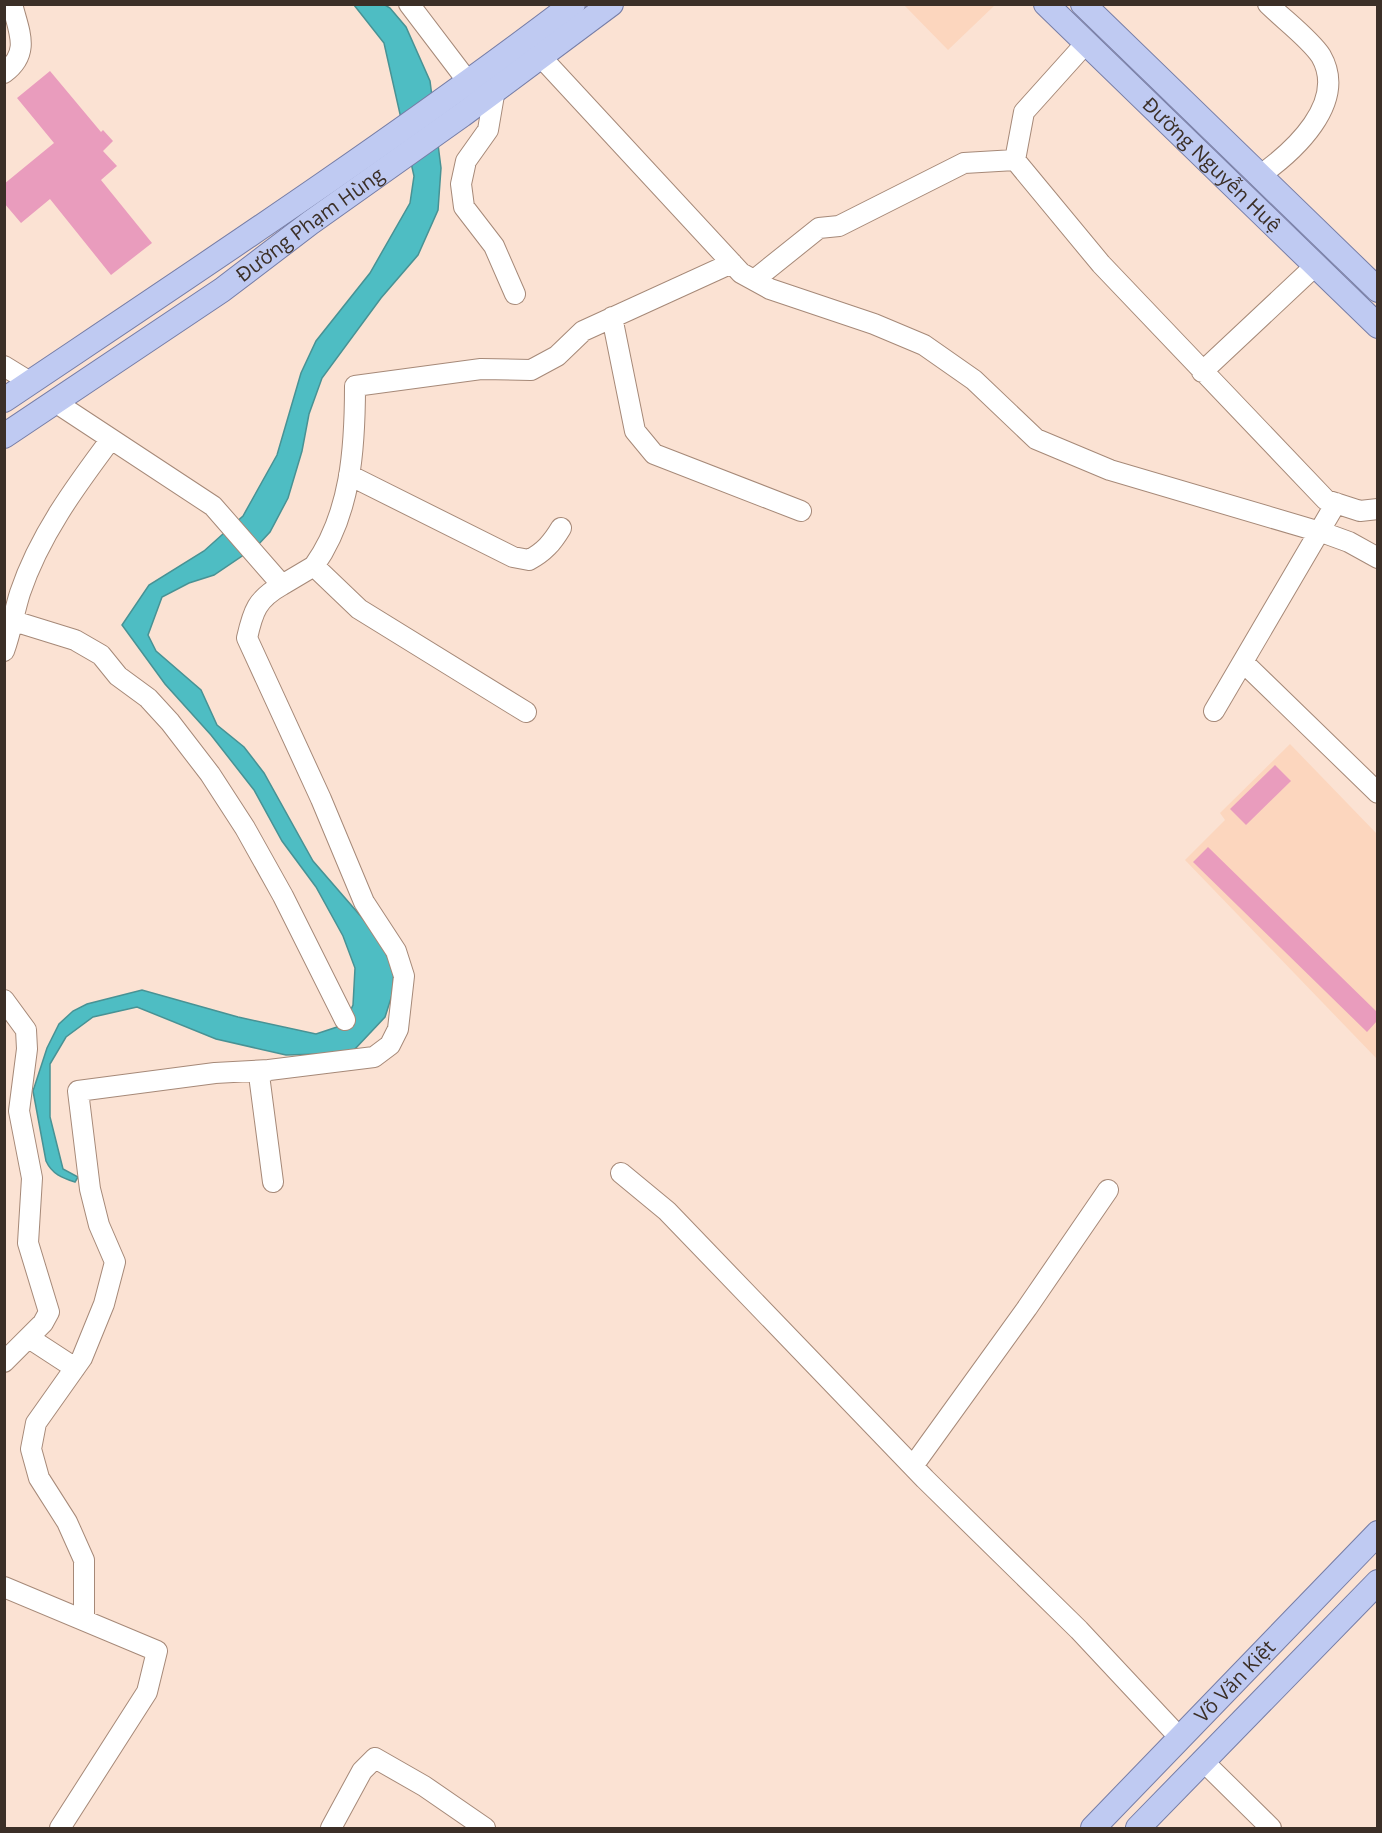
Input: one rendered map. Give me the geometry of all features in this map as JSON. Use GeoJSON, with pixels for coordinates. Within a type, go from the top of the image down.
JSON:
{"type":"FeatureCollection","features":[{"type":"Feature","properties":{"kind":"main road","name":"Đường Phạm Hùng"},"geometry":{"type":"LineString","coordinates":[[4,436],[222,290],[303,213],[573,4]]}},
{"type":"Feature","properties":{"kind":"main road","name":"Đường Phạm Hùng"},"geometry":{"type":"LineString","coordinates":[[4,400],[462,115],[611,4]]}},
{"type":"Feature","properties":{"kind":"main road","name":"Đường Nguyễn Huệ"},"geometry":{"type":"LineString","coordinates":[[1046,4],[1377,326]]}},
{"type":"Feature","properties":{"kind":"main road","name":"Đường Nguyễn Huệ"},"geometry":{"type":"LineString","coordinates":[[1083,4],[1377,290]]}},
{"type":"Feature","properties":{"kind":"main road","name":"Võ Văn Kiệt"},"geometry":{"type":"LineString","coordinates":[[1101,1826],[1180,1738],[1377,1533]]}},
{"type":"Feature","properties":{"kind":"main road","name":"Võ Văn Kiệt"},"geometry":{"type":"LineString","coordinates":[[1138,1828],[1377,1582]]}},
{"type":"Feature","properties":{"kind":"street"},"geometry":{"type":"LineString","coordinates":[[4,73],[18,63],[21,40],[12,4]]}},
{"type":"Feature","properties":{"kind":"street"},"geometry":{"type":"LineString","coordinates":[[409,4],[469,83]]}},
{"type":"Feature","properties":{"kind":"street"},"geometry":{"type":"LineString","coordinates":[[1259,176],[1280,161],[1317,117],[1324,101],[1328,76],[1320,55],[1268,4]]}},
{"type":"Feature","properties":{"kind":"street"},"geometry":{"type":"LineString","coordinates":[[1015,160],[1024,112],[1086,43]]}},
{"type":"Feature","properties":{"kind":"street"},"geometry":{"type":"LineString","coordinates":[[541,57],[741,273],[770,289],[874,324],[924,345],[974,380],[1036,439],[1110,470],[1319,531],[1349,542],[1377,558]]}},
{"type":"Feature","properties":{"kind":"street"},"geometry":{"type":"LineString","coordinates":[[495,89],[488,130],[466,161],[461,184],[464,207],[494,246],[515,294]]}},
{"type":"Feature","properties":{"kind":"street"},"geometry":{"type":"LineString","coordinates":[[754,280],[819,228],[839,226],[964,163],[1015,160]]}},
{"type":"Feature","properties":{"kind":"street"},"geometry":{"type":"LineString","coordinates":[[1015,160],[1101,264],[1326,500],[1360,511],[1377,509]]}},
{"type":"Feature","properties":{"kind":"street"},"geometry":{"type":"LineString","coordinates":[[84,1620],[84,1560],[67,1522],[39,1478],[31,1449],[36,1423],[82,1358],[104,1305],[115,1262],[99,1225],[90,1189],[78,1091],[215,1073],[269,1070],[374,1057],[390,1045],[398,1029],[404,976],[396,951],[364,902],[321,799],[247,638],[252,614],[264,594],[314,566],[330,543],[349,475],[355,429],[355,386],[481,369],[531,370],[557,356],[583,331],[732,263]]}},
{"type":"Feature","properties":{"kind":"street"},"geometry":{"type":"LineString","coordinates":[[1202,372],[1316,266]]}},
{"type":"Feature","properties":{"kind":"street"},"geometry":{"type":"LineString","coordinates":[[612,317],[635,431],[654,454],[801,511]]}},
{"type":"Feature","properties":{"kind":"street"},"geometry":{"type":"LineString","coordinates":[[4,366],[30,382]]}},
{"type":"Feature","properties":{"kind":"street"},"geometry":{"type":"LineString","coordinates":[[55,402],[213,506],[282,585]]}},
{"type":"Feature","properties":{"kind":"street"},"geometry":{"type":"LineString","coordinates":[[4,651],[9,619],[38,550],[60,509],[111,439]]}},
{"type":"Feature","properties":{"kind":"street"},"geometry":{"type":"LineString","coordinates":[[349,475],[513,557],[529,560],[542,554],[553,543],[561,528]]}},
{"type":"Feature","properties":{"kind":"street"},"geometry":{"type":"LineString","coordinates":[[1214,711],[1336,503]]}},
{"type":"Feature","properties":{"kind":"street"},"geometry":{"type":"LineString","coordinates":[[314,566],[368,615],[526,712]]}},
{"type":"Feature","properties":{"kind":"street"},"geometry":{"type":"LineString","coordinates":[[9,619],[75,640],[101,655],[118,676],[148,698],[170,722],[210,774],[245,828],[283,896],[345,1020]]}},
{"type":"Feature","properties":{"kind":"street"},"geometry":{"type":"LineString","coordinates":[[1243,662],[1377,793]]}},
{"type":"Feature","properties":{"kind":"street"},"geometry":{"type":"LineString","coordinates":[[4,1000],[26,1030],[27,1049],[12,1112],[32,1178],[28,1243],[49,1312],[29,1338],[4,1362]]}},
{"type":"Feature","properties":{"kind":"street"},"geometry":{"type":"LineString","coordinates":[[269,1070],[259,1075],[259,1084],[273,1182]]}},
{"type":"Feature","properties":{"kind":"street"},"geometry":{"type":"LineString","coordinates":[[621,1173],[667,1211],[913,1466],[1070,1621],[1180,1738]]}},
{"type":"Feature","properties":{"kind":"street"},"geometry":{"type":"LineString","coordinates":[[913,1466],[1028,1308],[1108,1190]]}},
{"type":"Feature","properties":{"kind":"street"},"geometry":{"type":"LineString","coordinates":[[29,1338],[75,1368]]}},
{"type":"Feature","properties":{"kind":"street"},"geometry":{"type":"LineString","coordinates":[[4,1587],[157,1651],[147,1692],[60,1828]]}},
{"type":"Feature","properties":{"kind":"street"},"geometry":{"type":"LineString","coordinates":[[331,1828],[362,1771],[375,1758],[424,1786],[485,1828]]}},
{"type":"Feature","properties":{"kind":"street"},"geometry":{"type":"LineString","coordinates":[[1204,1762],[1271,1828]]}},
{"type":"Feature","properties":{"kind":"shaded area"},"geometry":{"type":"Polygon","coordinates":[[[904,5],[995,5],[948,50],[904,5]]]}},
{"type":"Feature","properties":{"kind":"shaded area"},"geometry":{"type":"Polygon","coordinates":[[[1290,744],[1377,834],[1377,1059],[1185,860],[1225,820],[1220,813],[1290,744]]]}},
{"type":"Feature","properties":{"kind":"water"},"geometry":{"type":"Polygon","coordinates":[[[354,5],[385,5],[390,8],[406,27],[430,81],[441,168],[438,210],[418,255],[381,298],[322,378],[309,414],[302,451],[288,498],[270,532],[257,546],[214,575],[189,583],[162,597],[148,635],[156,651],[201,690],[217,725],[244,747],[264,773],[313,861],[377,935],[394,971],[392,995],[385,1017],[354,1050],[319,1054],[286,1055],[216,1039],[137,1007],[93,1017],[66,1037],[50,1064],[50,1117],[63,1169],[78,1177],[75,1182],[58,1175],[46,1161],[33,1091],[47,1048],[59,1024],[73,1011],[87,1004],[142,990],[238,1017],[316,1034],[337,1027],[346,1020],[353,1005],[355,968],[343,936],[316,887],[282,841],[254,790],[211,735],[165,684],[122,625],[149,585],[204,551],[243,516],[277,455],[301,373],[316,341],[370,273],[410,203],[414,176],[384,43],[354,5]]]}},
{"type":"Feature","properties":{"kind":"building"},"geometry":{"type":"Polygon","coordinates":[[[50,71],[101,132],[103,130],[113,141],[103,151],[117,166],[101,180],[152,243],[111,275],[50,199],[21,223],[4,203],[4,184],[54,143],[17,98],[50,71]]]}},
{"type":"Feature","properties":{"kind":"building"},"geometry":{"type":"Polygon","coordinates":[[[1275,765],[1291,781],[1246,825],[1230,809],[1275,765]]]}},
{"type":"Feature","properties":{"kind":"building"},"geometry":{"type":"Polygon","coordinates":[[[1208,847],[1377,1012],[1377,1021],[1367,1032],[1193,862],[1208,847]]]}}]}
